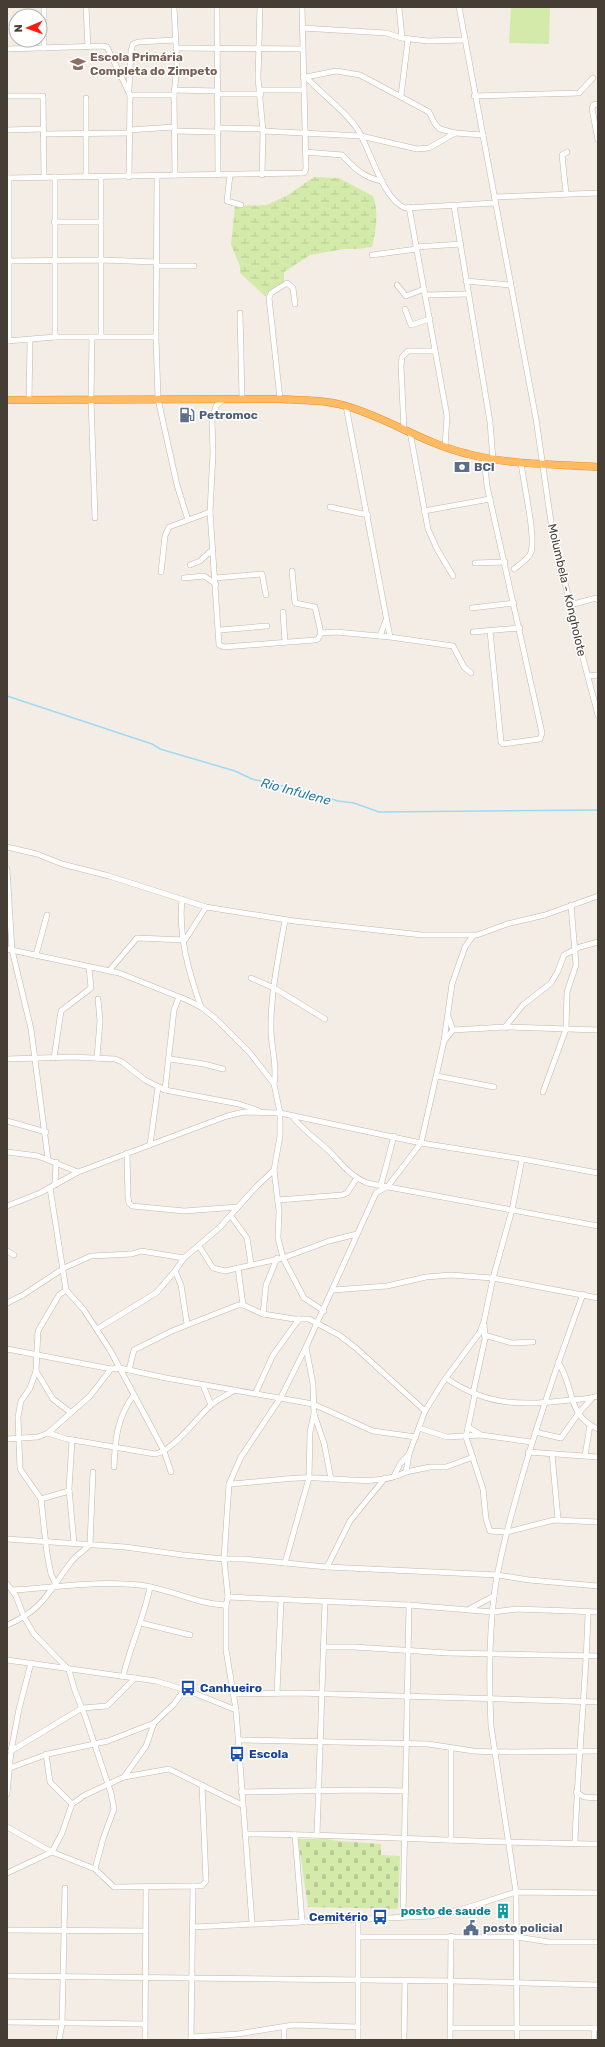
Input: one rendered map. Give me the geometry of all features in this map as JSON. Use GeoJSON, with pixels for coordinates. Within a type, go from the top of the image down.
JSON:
{"type":"FeatureCollection","features":[{"type":"Feature","properties":{"kind":"highway"},"geometry":{"type":"LineString","coordinates":[[7,400],[242,398],[280,399],[346,406],[445,448],[484,458],[493,460],[598,467]]}},
{"type":"Feature","properties":{"kind":"street"},"geometry":{"type":"LineString","coordinates":[[86,7],[88,47]]}},
{"type":"Feature","properties":{"kind":"street"},"geometry":{"type":"LineString","coordinates":[[174,7],[176,40],[176,78],[174,92],[175,176]]}},
{"type":"Feature","properties":{"kind":"street"},"geometry":{"type":"LineString","coordinates":[[217,7],[218,175]]}},
{"type":"Feature","properties":{"kind":"street"},"geometry":{"type":"LineString","coordinates":[[260,7],[258,49],[263,130],[262,175]]}},
{"type":"Feature","properties":{"kind":"street"},"geometry":{"type":"LineString","coordinates":[[156,337],[55,337],[8,341],[8,178],[262,175],[304,173],[306,170],[304,132],[305,77],[302,49],[302,7]]}},
{"type":"Feature","properties":{"kind":"street"},"geometry":{"type":"LineString","coordinates":[[399,7],[402,38]]}},
{"type":"Feature","properties":{"kind":"street","name":"Molumbela - Kongholote"},"geometry":{"type":"LineString","coordinates":[[459,7],[474,96],[483,135],[530,386],[551,522],[598,715]]}},
{"type":"Feature","properties":{"kind":"street"},"geometry":{"type":"LineString","coordinates":[[394,35],[400,26]]}},
{"type":"Feature","properties":{"kind":"street"},"geometry":{"type":"LineString","coordinates":[[302,28],[386,33],[402,38],[428,41],[465,40]]}},
{"type":"Feature","properties":{"kind":"street"},"geometry":{"type":"LineString","coordinates":[[401,96],[408,39]]}},
{"type":"Feature","properties":{"kind":"street"},"geometry":{"type":"LineString","coordinates":[[129,177],[131,51],[133,44],[138,42],[176,40]]}},
{"type":"Feature","properties":{"kind":"street"},"geometry":{"type":"LineString","coordinates":[[48,48],[107,47],[130,93]]}},
{"type":"Feature","properties":{"kind":"street"},"geometry":{"type":"LineString","coordinates":[[176,48],[217,47],[302,49]]}},
{"type":"Feature","properties":{"kind":"street"},"geometry":{"type":"LineString","coordinates":[[7,49],[44,48]]}},
{"type":"Feature","properties":{"kind":"street"},"geometry":{"type":"LineString","coordinates":[[305,77],[336,71],[353,73],[368,79],[429,112],[435,124],[440,129],[454,133],[483,135]]}},
{"type":"Feature","properties":{"kind":"street"},"geometry":{"type":"LineString","coordinates":[[305,77],[351,121],[361,136],[382,181],[397,203],[405,208],[495,203]]}},
{"type":"Feature","properties":{"kind":"street"},"geometry":{"type":"LineString","coordinates":[[474,96],[579,93],[593,78]]}},
{"type":"Feature","properties":{"kind":"street"},"geometry":{"type":"LineString","coordinates":[[130,93],[260,92],[304,90]]}},
{"type":"Feature","properties":{"kind":"street"},"geometry":{"type":"LineString","coordinates":[[7,96],[43,96],[44,178]]}},
{"type":"Feature","properties":{"kind":"street"},"geometry":{"type":"LineString","coordinates":[[86,98],[86,177]]}},
{"type":"Feature","properties":{"kind":"street"},"geometry":{"type":"LineString","coordinates":[[598,104],[593,105],[592,109],[598,140]]}},
{"type":"Feature","properties":{"kind":"street"},"geometry":{"type":"LineString","coordinates":[[7,130],[86,133],[175,129],[263,130],[361,136],[417,149],[429,148],[454,133]]}},
{"type":"Feature","properties":{"kind":"street"},"geometry":{"type":"LineString","coordinates":[[305,152],[342,155],[348,163],[364,175],[382,181]]}},
{"type":"Feature","properties":{"kind":"street"},"geometry":{"type":"LineString","coordinates":[[566,193],[562,155],[567,152]]}},
{"type":"Feature","properties":{"kind":"street"},"geometry":{"type":"LineString","coordinates":[[230,175],[227,201],[241,205]]}},
{"type":"Feature","properties":{"kind":"street"},"geometry":{"type":"LineString","coordinates":[[157,176],[156,337],[158,399],[177,485],[188,520]]}},
{"type":"Feature","properties":{"kind":"street"},"geometry":{"type":"LineString","coordinates":[[54,177],[55,337]]}},
{"type":"Feature","properties":{"kind":"street"},"geometry":{"type":"LineString","coordinates":[[100,336],[101,177]]}},
{"type":"Feature","properties":{"kind":"street"},"geometry":{"type":"LineString","coordinates":[[494,197],[566,193],[598,193]]}},
{"type":"Feature","properties":{"kind":"street"},"geometry":{"type":"LineString","coordinates":[[454,206],[490,426],[493,460]]}},
{"type":"Feature","properties":{"kind":"street"},"geometry":{"type":"LineString","coordinates":[[409,208],[447,416],[445,448]]}},
{"type":"Feature","properties":{"kind":"street"},"geometry":{"type":"LineString","coordinates":[[54,222],[100,222]]}},
{"type":"Feature","properties":{"kind":"street"},"geometry":{"type":"LineString","coordinates":[[372,255],[417,248],[461,244]]}},
{"type":"Feature","properties":{"kind":"street"},"geometry":{"type":"LineString","coordinates":[[9,261],[101,260],[194,266]]}},
{"type":"Feature","properties":{"kind":"street"},"geometry":{"type":"LineString","coordinates":[[466,281],[510,285]]}},
{"type":"Feature","properties":{"kind":"street"},"geometry":{"type":"LineString","coordinates":[[280,399],[269,298],[276,290],[287,283],[292,288],[295,304]]}},
{"type":"Feature","properties":{"kind":"street"},"geometry":{"type":"LineString","coordinates":[[396,285],[406,296],[424,292],[468,294]]}},
{"type":"Feature","properties":{"kind":"street"},"geometry":{"type":"LineString","coordinates":[[404,309],[411,325],[430,319]]}},
{"type":"Feature","properties":{"kind":"street"},"geometry":{"type":"LineString","coordinates":[[240,313],[242,398]]}},
{"type":"Feature","properties":{"kind":"street"},"geometry":{"type":"LineString","coordinates":[[92,336],[91,399],[95,518]]}},
{"type":"Feature","properties":{"kind":"street"},"geometry":{"type":"LineString","coordinates":[[29,400],[30,340]]}},
{"type":"Feature","properties":{"kind":"street"},"geometry":{"type":"LineString","coordinates":[[435,351],[408,351],[402,357],[400,366],[407,431],[424,511],[432,538],[453,576]]}},
{"type":"Feature","properties":{"kind":"street"},"geometry":{"type":"LineString","coordinates":[[225,398],[216,406],[213,413],[210,512],[220,630],[219,644],[222,647],[318,639],[321,632],[315,607],[295,603],[292,571]]}},
{"type":"Feature","properties":{"kind":"street"},"geometry":{"type":"LineString","coordinates":[[346,406],[368,515],[390,637]]}},
{"type":"Feature","properties":{"kind":"street"},"geometry":{"type":"LineString","coordinates":[[484,458],[490,499],[520,628],[542,736],[540,739],[503,744],[501,742],[490,631]]}},
{"type":"Feature","properties":{"kind":"street"},"geometry":{"type":"LineString","coordinates":[[514,569],[529,556],[532,550],[521,462]]}},
{"type":"Feature","properties":{"kind":"street"},"geometry":{"type":"LineString","coordinates":[[424,511],[490,499]]}},
{"type":"Feature","properties":{"kind":"street"},"geometry":{"type":"LineString","coordinates":[[330,507],[368,515]]}},
{"type":"Feature","properties":{"kind":"street"},"geometry":{"type":"LineString","coordinates":[[161,572],[166,529],[210,512]]}},
{"type":"Feature","properties":{"kind":"street"},"geometry":{"type":"LineString","coordinates":[[190,565],[200,561],[213,549]]}},
{"type":"Feature","properties":{"kind":"street"},"geometry":{"type":"LineString","coordinates":[[475,563],[505,562]]}},
{"type":"Feature","properties":{"kind":"street"},"geometry":{"type":"LineString","coordinates":[[184,578],[204,576],[215,581],[262,574],[266,595]]}},
{"type":"Feature","properties":{"kind":"street"},"geometry":{"type":"LineString","coordinates":[[570,605],[596,598],[598,600]]}},
{"type":"Feature","properties":{"kind":"street"},"geometry":{"type":"LineString","coordinates":[[472,608],[514,603]]}},
{"type":"Feature","properties":{"kind":"street"},"geometry":{"type":"LineString","coordinates":[[283,612],[285,642]]}},
{"type":"Feature","properties":{"kind":"street"},"geometry":{"type":"LineString","coordinates":[[380,636],[387,619]]}},
{"type":"Feature","properties":{"kind":"street"},"geometry":{"type":"LineString","coordinates":[[220,630],[267,626]]}},
{"type":"Feature","properties":{"kind":"street"},"geometry":{"type":"LineString","coordinates":[[473,632],[520,628]]}},
{"type":"Feature","properties":{"kind":"street"},"geometry":{"type":"LineString","coordinates":[[321,632],[390,637],[454,646],[464,667],[471,673]]}},
{"type":"Feature","properties":{"kind":"street"},"geometry":{"type":"LineString","coordinates":[[588,676],[598,675]]}},
{"type":"Feature","properties":{"kind":"street"},"geometry":{"type":"LineString","coordinates":[[7,847],[37,854],[62,864],[109,876],[206,907],[285,920],[422,935],[473,936],[598,896]]}},
{"type":"Feature","properties":{"kind":"street"},"geometry":{"type":"LineString","coordinates":[[7,869],[9,950],[29,1014],[46,1132],[48,1159]]}},
{"type":"Feature","properties":{"kind":"street"},"geometry":{"type":"LineString","coordinates":[[182,899],[180,919],[183,941],[201,1007]]}},
{"type":"Feature","properties":{"kind":"street"},"geometry":{"type":"LineString","coordinates":[[543,1092],[566,1029],[567,992],[576,965],[571,905]]}},
{"type":"Feature","properties":{"kind":"street"},"geometry":{"type":"LineString","coordinates":[[183,941],[206,907]]}},
{"type":"Feature","properties":{"kind":"street"},"geometry":{"type":"LineString","coordinates":[[36,955],[47,916]]}},
{"type":"Feature","properties":{"kind":"street"},"geometry":{"type":"LineString","coordinates":[[285,920],[274,980],[271,1029],[275,1070],[274,1084],[280,1113],[280,1136],[274,1170],[278,1200],[278,1238],[283,1258],[304,1298],[324,1311]]}},
{"type":"Feature","properties":{"kind":"street"},"geometry":{"type":"LineString","coordinates":[[252,1923],[241,1792],[240,1740],[226,1650],[226,1605],[228,1597],[224,1559],[229,1484],[241,1457],[281,1397],[324,1311],[376,1193],[388,1186],[421,1143],[444,1041],[445,1024],[448,1016],[452,984],[465,947],[473,936]]}},
{"type":"Feature","properties":{"kind":"street"},"geometry":{"type":"LineString","coordinates":[[109,971],[137,938],[183,941]]}},
{"type":"Feature","properties":{"kind":"street"},"geometry":{"type":"LineString","coordinates":[[505,1027],[523,1005],[551,982],[558,971],[564,955],[598,942]]}},
{"type":"Feature","properties":{"kind":"street"},"geometry":{"type":"LineString","coordinates":[[9,950],[109,971],[140,980],[201,1007],[238,1039],[274,1084]]}},
{"type":"Feature","properties":{"kind":"street"},"geometry":{"type":"LineString","coordinates":[[54,1058],[61,1011],[91,988],[89,967]]}},
{"type":"Feature","properties":{"kind":"street"},"geometry":{"type":"LineString","coordinates":[[251,978],[274,988],[325,1019]]}},
{"type":"Feature","properties":{"kind":"street"},"geometry":{"type":"LineString","coordinates":[[165,1090],[170,1059],[174,1010],[178,997]]}},
{"type":"Feature","properties":{"kind":"street"},"geometry":{"type":"LineString","coordinates":[[97,1058],[100,1021],[98,999]]}},
{"type":"Feature","properties":{"kind":"street"},"geometry":{"type":"LineString","coordinates":[[448,1016],[453,1030]]}},
{"type":"Feature","properties":{"kind":"street"},"geometry":{"type":"LineString","coordinates":[[444,1041],[453,1030],[505,1027],[598,1030]]}},
{"type":"Feature","properties":{"kind":"street"},"geometry":{"type":"LineString","coordinates":[[7,1059],[97,1058],[119,1060],[134,1073],[165,1090],[245,1106],[262,1112]]}},
{"type":"Feature","properties":{"kind":"street"},"geometry":{"type":"LineString","coordinates":[[170,1059],[204,1064],[223,1069]]}},
{"type":"Feature","properties":{"kind":"street"},"geometry":{"type":"LineString","coordinates":[[437,1076],[494,1087]]}},
{"type":"Feature","properties":{"kind":"street"},"geometry":{"type":"LineString","coordinates":[[150,1145],[158,1087]]}},
{"type":"Feature","properties":{"kind":"street"},"geometry":{"type":"LineString","coordinates":[[244,1112],[245,1106]]}},
{"type":"Feature","properties":{"kind":"street"},"geometry":{"type":"LineString","coordinates":[[7,1206],[52,1186],[78,1172],[227,1116],[244,1112],[280,1113],[394,1136],[421,1143],[598,1173]]}},
{"type":"Feature","properties":{"kind":"street"},"geometry":{"type":"LineString","coordinates":[[292,1116],[306,1132],[328,1150],[357,1178],[374,1185],[388,1186],[598,1226]]}},
{"type":"Feature","properties":{"kind":"street"},"geometry":{"type":"LineString","coordinates":[[7,1121],[46,1132]]}},
{"type":"Feature","properties":{"kind":"street"},"geometry":{"type":"LineString","coordinates":[[381,1185],[394,1136]]}},
{"type":"Feature","properties":{"kind":"street"},"geometry":{"type":"LineString","coordinates":[[7,1152],[48,1159],[78,1172]]}},
{"type":"Feature","properties":{"kind":"street"},"geometry":{"type":"LineString","coordinates":[[127,1153],[128,1198],[129,1203],[132,1206],[184,1211],[238,1207]]}},
{"type":"Feature","properties":{"kind":"street"},"geometry":{"type":"LineString","coordinates":[[406,1472],[410,1454],[425,1411],[446,1378],[480,1332],[512,1210],[522,1159]]}},
{"type":"Feature","properties":{"kind":"street"},"geometry":{"type":"LineString","coordinates":[[56,1162],[52,1186],[57,1237],[64,1268],[66,1290],[97,1329],[120,1368],[133,1396],[164,1451],[171,1472]]}},
{"type":"Feature","properties":{"kind":"street"},"geometry":{"type":"LineString","coordinates":[[97,1329],[156,1293],[175,1272],[184,1258],[231,1216],[274,1170]]}},
{"type":"Feature","properties":{"kind":"street"},"geometry":{"type":"LineString","coordinates":[[278,1200],[342,1195],[347,1192],[357,1178]]}},
{"type":"Feature","properties":{"kind":"street"},"geometry":{"type":"LineString","coordinates":[[231,1216],[247,1238],[251,1264]]}},
{"type":"Feature","properties":{"kind":"street"},"geometry":{"type":"LineString","coordinates":[[199,1246],[216,1270],[225,1271],[276,1258],[283,1258],[328,1241],[357,1234]]}},
{"type":"Feature","properties":{"kind":"street"},"geometry":{"type":"LineString","coordinates":[[7,1303],[23,1295],[64,1268],[91,1256],[129,1254],[142,1251],[184,1258]]}},
{"type":"Feature","properties":{"kind":"street"},"geometry":{"type":"LineString","coordinates":[[7,1252],[14,1255]]}},
{"type":"Feature","properties":{"kind":"street"},"geometry":{"type":"LineString","coordinates":[[263,1314],[266,1285],[276,1258]]}},
{"type":"Feature","properties":{"kind":"street"},"geometry":{"type":"LineString","coordinates":[[238,1268],[243,1305]]}},
{"type":"Feature","properties":{"kind":"street"},"geometry":{"type":"LineString","coordinates":[[175,1272],[181,1285],[187,1324]]}},
{"type":"Feature","properties":{"kind":"street"},"geometry":{"type":"LineString","coordinates":[[333,1290],[382,1287],[426,1277],[450,1274],[493,1278],[598,1298]]}},
{"type":"Feature","properties":{"kind":"street"},"geometry":{"type":"LineString","coordinates":[[56,1586],[51,1574],[41,1499],[21,1474],[17,1438],[18,1417],[21,1401],[30,1388],[36,1371],[38,1331],[59,1295],[66,1290]]}},
{"type":"Feature","properties":{"kind":"street"},"geometry":{"type":"LineString","coordinates":[[517,2040],[516,1892],[510,1844],[491,1726],[491,1654],[494,1596],[507,1532],[528,1452],[558,1362],[583,1294]]}},
{"type":"Feature","properties":{"kind":"street"},"geometry":{"type":"LineString","coordinates":[[129,1370],[134,1350],[187,1324],[231,1307],[243,1305],[263,1314],[309,1319],[318,1323],[356,1348],[425,1411]]}},
{"type":"Feature","properties":{"kind":"street"},"geometry":{"type":"LineString","coordinates":[[256,1392],[273,1355],[299,1319]]}},
{"type":"Feature","properties":{"kind":"street"},"geometry":{"type":"LineString","coordinates":[[484,1321],[486,1336],[466,1437],[484,1496],[488,1528],[496,1532],[507,1532],[539,1522],[558,1519],[598,1522]]}},
{"type":"Feature","properties":{"kind":"street"},"geometry":{"type":"LineString","coordinates":[[480,1332],[486,1336],[512,1343],[533,1342]]}},
{"type":"Feature","properties":{"kind":"street"},"geometry":{"type":"LineString","coordinates":[[286,1563],[309,1478],[310,1432],[314,1414],[314,1404],[313,1384],[306,1347]]}},
{"type":"Feature","properties":{"kind":"street"},"geometry":{"type":"LineString","coordinates":[[7,1350],[111,1369],[120,1368],[203,1385],[256,1392],[314,1404],[373,1431],[416,1437]]}},
{"type":"Feature","properties":{"kind":"street"},"geometry":{"type":"LineString","coordinates":[[558,1362],[567,1378],[572,1400],[578,1414],[590,1425],[598,1429]]}},
{"type":"Feature","properties":{"kind":"street"},"geometry":{"type":"LineString","coordinates":[[7,1439],[38,1437],[48,1433],[95,1390],[111,1369]]}},
{"type":"Feature","properties":{"kind":"street"},"geometry":{"type":"LineString","coordinates":[[36,1371],[53,1400],[70,1412]]}},
{"type":"Feature","properties":{"kind":"street"},"geometry":{"type":"LineString","coordinates":[[446,1378],[474,1393],[510,1403],[544,1404],[598,1396]]}},
{"type":"Feature","properties":{"kind":"street"},"geometry":{"type":"LineString","coordinates":[[203,1385],[212,1404]]}},
{"type":"Feature","properties":{"kind":"street"},"geometry":{"type":"LineString","coordinates":[[48,1433],[72,1440],[151,1455],[164,1451],[212,1404],[235,1390]]}},
{"type":"Feature","properties":{"kind":"street"},"geometry":{"type":"LineString","coordinates":[[114,1467],[115,1447],[120,1419],[133,1396]]}},
{"type":"Feature","properties":{"kind":"street"},"geometry":{"type":"LineString","coordinates":[[535,1432],[562,1438],[578,1414],[592,1398]]}},
{"type":"Feature","properties":{"kind":"street"},"geometry":{"type":"LineString","coordinates":[[314,1414],[324,1443],[331,1479]]}},
{"type":"Feature","properties":{"kind":"street"},"geometry":{"type":"LineString","coordinates":[[585,1456],[590,1425]]}},
{"type":"Feature","properties":{"kind":"street"},"geometry":{"type":"LineString","coordinates":[[468,1427],[481,1435]]}},
{"type":"Feature","properties":{"kind":"street"},"geometry":{"type":"LineString","coordinates":[[419,1428],[447,1437],[481,1435],[531,1442]]}},
{"type":"Feature","properties":{"kind":"street"},"geometry":{"type":"LineString","coordinates":[[72,1440],[69,1491],[74,1543]]}},
{"type":"Feature","properties":{"kind":"street"},"geometry":{"type":"LineString","coordinates":[[528,1452],[598,1457]]}},
{"type":"Feature","properties":{"kind":"street"},"geometry":{"type":"LineString","coordinates":[[394,1476],[400,1464],[410,1454]]}},
{"type":"Feature","properties":{"kind":"street"},"geometry":{"type":"LineString","coordinates":[[552,1454],[558,1519]]}},
{"type":"Feature","properties":{"kind":"street"},"geometry":{"type":"LineString","coordinates":[[229,1484],[309,1478],[345,1480],[385,1478],[430,1467],[446,1467],[473,1457]]}},
{"type":"Feature","properties":{"kind":"street"},"geometry":{"type":"LineString","coordinates":[[7,1625],[24,1617],[36,1609],[56,1586],[76,1556],[90,1544],[93,1472]]}},
{"type":"Feature","properties":{"kind":"street"},"geometry":{"type":"LineString","coordinates":[[327,1567],[350,1521],[385,1478]]}},
{"type":"Feature","properties":{"kind":"street"},"geometry":{"type":"LineString","coordinates":[[41,1499],[69,1491]]}},
{"type":"Feature","properties":{"kind":"street"},"geometry":{"type":"LineString","coordinates":[[7,1539],[125,1547],[224,1559],[244,1559],[327,1567],[498,1575],[529,1580],[598,1586]]}},
{"type":"Feature","properties":{"kind":"street"},"geometry":{"type":"LineString","coordinates":[[7,1584],[12,1590],[24,1617],[34,1634],[69,1670],[108,1784],[114,1809],[103,1838],[95,1869]]}},
{"type":"Feature","properties":{"kind":"street"},"geometry":{"type":"LineString","coordinates":[[12,1590],[56,1586],[125,1584],[150,1587],[204,1603],[226,1605]]}},
{"type":"Feature","properties":{"kind":"street"},"geometry":{"type":"LineString","coordinates":[[123,1677],[130,1649],[141,1623],[150,1587]]}},
{"type":"Feature","properties":{"kind":"street"},"geometry":{"type":"LineString","coordinates":[[471,1608],[494,1596]]}},
{"type":"Feature","properties":{"kind":"street"},"geometry":{"type":"LineString","coordinates":[[228,1597],[471,1608],[493,1612],[517,1609],[598,1612]]}},
{"type":"Feature","properties":{"kind":"street"},"geometry":{"type":"LineString","coordinates":[[277,1693],[281,1600]]}},
{"type":"Feature","properties":{"kind":"street"},"geometry":{"type":"LineString","coordinates":[[317,1835],[325,1602]]}},
{"type":"Feature","properties":{"kind":"street"},"geometry":{"type":"LineString","coordinates":[[403,1917],[410,1605]]}},
{"type":"Feature","properties":{"kind":"street"},"geometry":{"type":"LineString","coordinates":[[575,1844],[576,1792],[581,1751],[588,1612]]}},
{"type":"Feature","properties":{"kind":"street"},"geometry":{"type":"LineString","coordinates":[[141,1623],[190,1635]]}},
{"type":"Feature","properties":{"kind":"street"},"geometry":{"type":"LineString","coordinates":[[323,1647],[491,1654],[598,1656]]}},
{"type":"Feature","properties":{"kind":"street"},"geometry":{"type":"LineString","coordinates":[[7,1660],[69,1670],[156,1681],[185,1689],[236,1710]]}},
{"type":"Feature","properties":{"kind":"street"},"geometry":{"type":"LineString","coordinates":[[7,1794],[9,1786],[8,1769],[11,1751],[19,1709],[31,1663]]}},
{"type":"Feature","properties":{"kind":"street"},"geometry":{"type":"LineString","coordinates":[[11,1751],[82,1708],[107,1706],[135,1678]]}},
{"type":"Feature","properties":{"kind":"street"},"geometry":{"type":"LineString","coordinates":[[8,1769],[46,1754],[94,1745],[154,1724],[174,1704],[185,1689]]}},
{"type":"Feature","properties":{"kind":"street"},"geometry":{"type":"LineString","coordinates":[[234,1694],[277,1693],[598,1702]]}},
{"type":"Feature","properties":{"kind":"street"},"geometry":{"type":"LineString","coordinates":[[124,1777],[146,1746],[154,1724]]}},
{"type":"Feature","properties":{"kind":"street"},"geometry":{"type":"LineString","coordinates":[[240,1740],[320,1740],[428,1744],[451,1748],[496,1752],[598,1752]]}},
{"type":"Feature","properties":{"kind":"street"},"geometry":{"type":"LineString","coordinates":[[451,1748],[451,1840]]}},
{"type":"Feature","properties":{"kind":"street"},"geometry":{"type":"LineString","coordinates":[[573,1751],[580,1758]]}},
{"type":"Feature","properties":{"kind":"street"},"geometry":{"type":"LineString","coordinates":[[46,1754],[50,1782],[72,1804]]}},
{"type":"Feature","properties":{"kind":"street"},"geometry":{"type":"LineString","coordinates":[[7,1873],[52,1852],[62,1833],[72,1804],[85,1795],[124,1777],[169,1769],[242,1805]]}},
{"type":"Feature","properties":{"kind":"street"},"geometry":{"type":"LineString","coordinates":[[7,1827],[52,1852],[95,1869],[114,1887],[202,1886],[206,1881],[202,1785]]}},
{"type":"Feature","properties":{"kind":"street"},"geometry":{"type":"LineString","coordinates":[[241,1792],[319,1790],[405,1791]]}},
{"type":"Feature","properties":{"kind":"street"},"geometry":{"type":"LineString","coordinates":[[576,1792],[584,1797],[598,1798]]}},
{"type":"Feature","properties":{"kind":"street"},"geometry":{"type":"LineString","coordinates":[[576,1803],[584,1797]]}},
{"type":"Feature","properties":{"kind":"street"},"geometry":{"type":"LineString","coordinates":[[245,1834],[404,1838],[510,1844],[598,1844]]}},
{"type":"Feature","properties":{"kind":"street"},"geometry":{"type":"LineString","coordinates":[[294,1835],[302,1921]]}},
{"type":"Feature","properties":{"kind":"street"},"geometry":{"type":"LineString","coordinates":[[193,1886],[191,2039],[238,2034],[293,2025],[358,2027]]}},
{"type":"Feature","properties":{"kind":"street"},"geometry":{"type":"LineString","coordinates":[[145,2040],[146,1887]]}},
{"type":"Feature","properties":{"kind":"street"},"geometry":{"type":"LineString","coordinates":[[59,2040],[62,2024],[64,1888]]}},
{"type":"Feature","properties":{"kind":"street"},"geometry":{"type":"LineString","coordinates":[[193,1927],[358,1918],[431,1916],[460,1910],[516,1892],[598,1892]]}},
{"type":"Feature","properties":{"kind":"street"},"geometry":{"type":"LineString","coordinates":[[358,1918],[358,2040]]}},
{"type":"Feature","properties":{"kind":"street"},"geometry":{"type":"LineString","coordinates":[[7,1930],[146,1931]]}},
{"type":"Feature","properties":{"kind":"street"},"geometry":{"type":"LineString","coordinates":[[450,2040],[452,1981],[451,1936]]}},
{"type":"Feature","properties":{"kind":"street"},"geometry":{"type":"LineString","coordinates":[[359,1937],[517,1937],[550,1942],[598,1942]]}},
{"type":"Feature","properties":{"kind":"street"},"geometry":{"type":"LineString","coordinates":[[7,1976],[452,1981],[598,1985]]}},
{"type":"Feature","properties":{"kind":"street"},"geometry":{"type":"LineString","coordinates":[[404,2040],[405,1981]]}},
{"type":"Feature","properties":{"kind":"street"},"geometry":{"type":"LineString","coordinates":[[7,2022],[62,2024],[145,2024]]}},
{"type":"Feature","properties":{"kind":"street"},"geometry":{"type":"LineString","coordinates":[[284,2027],[284,2040]]}},
{"type":"Feature","properties":{"kind":"street"},"geometry":{"type":"LineString","coordinates":[[451,2028],[596,2028],[594,2040]]}},
{"type":"Feature","properties":{"kind":"street"},"geometry":{"type":"LineString","coordinates":[[238,2034],[238,2040]]}},
{"type":"Feature","properties":{"kind":"green space"},"geometry":{"type":"Polygon","coordinates":[[[511,7],[550,7],[549,44],[509,43],[511,7]]]}},
{"type":"Feature","properties":{"kind":"green space"},"geometry":{"type":"Polygon","coordinates":[[[314,177],[339,178],[373,196],[376,209],[376,222],[372,247],[343,249],[310,255],[284,272],[284,282],[265,296],[240,273],[240,266],[231,245],[235,206],[267,205],[288,195],[314,177]]]}},
{"type":"Feature","properties":{"kind":"green space"},"geometry":{"type":"Polygon","coordinates":[[[298,1839],[326,1839],[381,1844],[381,1855],[400,1856],[398,1909],[308,1907],[298,1839]]]}},
{"type":"Feature","properties":{"kind":"waterway","name":"Rio Infulene"},"geometry":{"type":"LineString","coordinates":[[7,696],[152,744],[160,749],[235,771],[252,779],[312,793],[338,801],[354,803],[379,812],[598,810]]}},
{"type":"Feature","properties":{"kind":"place","name":"Escola Primária Completa do Zimpeto"},"geometry":{"type":"Point","coordinates":[78,64]}},
{"type":"Feature","properties":{"kind":"place","name":"Petromoc"},"geometry":{"type":"Point","coordinates":[187,415]}},
{"type":"Feature","properties":{"kind":"place","name":"BCI"},"geometry":{"type":"Point","coordinates":[462,467]}},
{"type":"Feature","properties":{"kind":"place","name":"Canhueiro"},"geometry":{"type":"Point","coordinates":[188,1688]}},
{"type":"Feature","properties":{"kind":"place","name":"Escola"},"geometry":{"type":"Point","coordinates":[237,1754]}},
{"type":"Feature","properties":{"kind":"place","name":"posto de saude"},"geometry":{"type":"Point","coordinates":[503,1911]}},
{"type":"Feature","properties":{"kind":"place","name":"Cemitério"},"geometry":{"type":"Point","coordinates":[380,1917]}},
{"type":"Feature","properties":{"kind":"place","name":"posto policial"},"geometry":{"type":"Point","coordinates":[471,1928]}}]}
